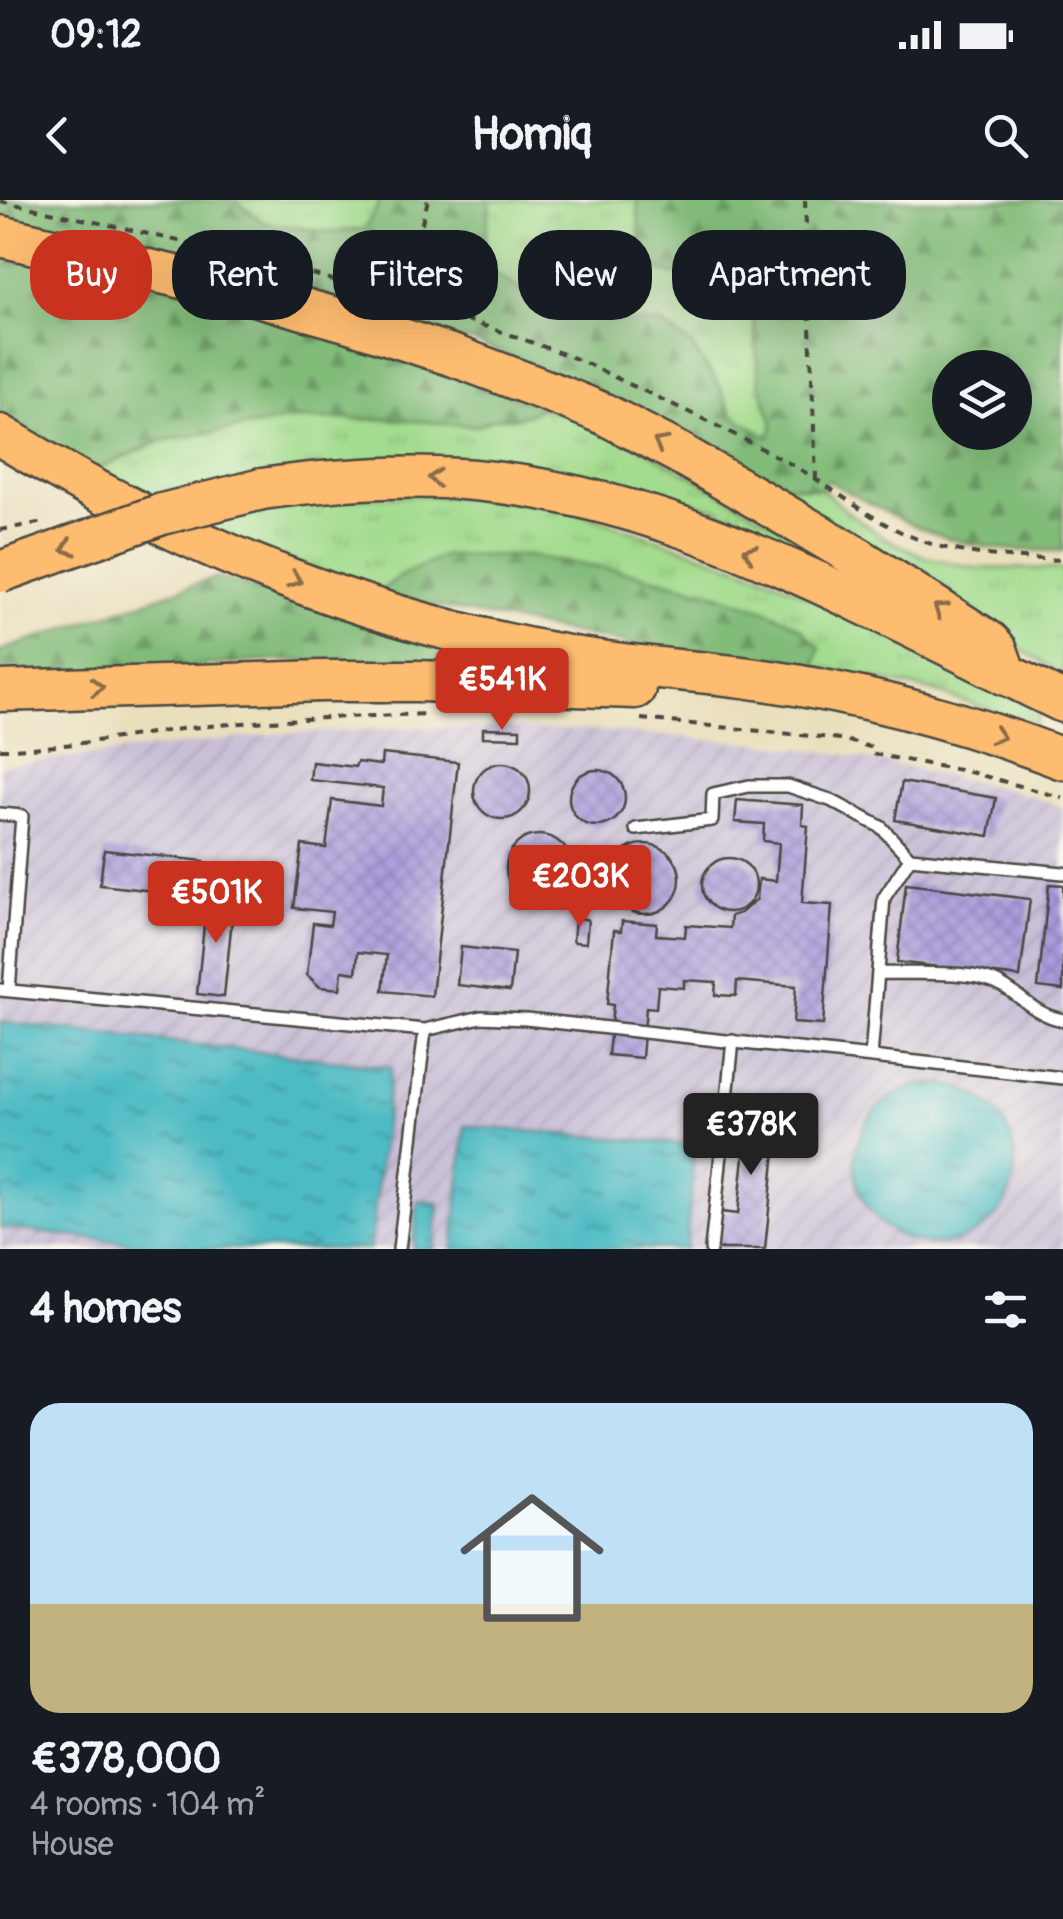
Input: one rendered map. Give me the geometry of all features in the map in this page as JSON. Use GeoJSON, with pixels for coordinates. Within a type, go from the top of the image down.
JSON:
{"type":"FeatureCollection","features":[{"type":"Feature","properties":{"kind":"highway"},"geometry":{"type":"LineString","coordinates":[[0,236],[240,291],[350,322],[457,357],[604,414],[696,463],[990,642],[1006,675]]}},
{"type":"Feature","properties":{"kind":"highway"},"geometry":{"type":"LineString","coordinates":[[0,435],[172,529],[312,587],[384,611],[569,656],[760,679],[854,696],[932,716],[1063,759]]}},
{"type":"Feature","properties":{"kind":"highway"},"geometry":{"type":"LineString","coordinates":[[0,572],[162,514],[262,489],[350,479],[422,477],[493,483],[582,498],[684,527],[787,568],[1063,702]]}},
{"type":"Feature","properties":{"kind":"highway"},"geometry":{"type":"LineString","coordinates":[[0,690],[436,682],[774,693],[932,716]]}},
{"type":"Feature","properties":{"kind":"lane"},"geometry":{"type":"LineString","coordinates":[[636,829],[712,820],[712,794],[750,786],[788,786],[830,800],[881,828],[910,858],[1063,872]]}},
{"type":"Feature","properties":{"kind":"lane"},"geometry":{"type":"LineString","coordinates":[[0,814],[22,816],[4,990],[425,1030],[482,1017],[526,1019],[1063,1078]]}},
{"type":"Feature","properties":{"kind":"lane"},"geometry":{"type":"LineString","coordinates":[[871,1056],[884,898],[910,858]]}},
{"type":"Feature","properties":{"kind":"lane"},"geometry":{"type":"LineString","coordinates":[[878,974],[971,976],[992,981],[1023,1003],[1063,1020]]}},
{"type":"Feature","properties":{"kind":"lane"},"geometry":{"type":"LineString","coordinates":[[400,1249],[425,1030]]}},
{"type":"Feature","properties":{"kind":"lane"},"geometry":{"type":"LineString","coordinates":[[711,1249],[733,1041]]}},
{"type":"Feature","properties":{"kind":"path"},"geometry":{"type":"LineString","coordinates":[[420,230],[428,200]]}},
{"type":"Feature","properties":{"kind":"path"},"geometry":{"type":"LineString","coordinates":[[805,200],[816,479]]}},
{"type":"Feature","properties":{"kind":"path"},"geometry":{"type":"LineString","coordinates":[[0,530],[58,520]]}},
{"type":"Feature","properties":{"kind":"path"},"geometry":{"type":"LineString","coordinates":[[0,749],[266,722],[430,714]]}},
{"type":"Feature","properties":{"kind":"path"},"geometry":{"type":"LineString","coordinates":[[640,719],[842,739],[870,747],[872,754],[970,772],[1063,798]]}},
{"type":"Feature","properties":{"kind":"shaded area"},"geometry":{"type":"Polygon","coordinates":[[[463,727],[601,731],[758,743],[848,755],[1012,790],[1063,807],[1063,1249],[0,1249],[0,766],[274,734],[463,727]]]}},
{"type":"Feature","properties":{"kind":"green space"},"geometry":{"type":"Polygon","coordinates":[[[0,200],[234,200],[264,223],[333,232],[333,297],[313,292],[313,230],[172,230],[172,254],[152,250],[152,230],[53,230],[0,219],[0,200]]]}},
{"type":"Feature","properties":{"kind":"green space"},"geometry":{"type":"Polygon","coordinates":[[[234,200],[379,200],[365,229],[329,232],[264,223],[234,200]]]}},
{"type":"Feature","properties":{"kind":"green space"},"geometry":{"type":"Polygon","coordinates":[[[379,200],[490,200],[486,230],[352,230],[364,229],[379,200]]]}},
{"type":"Feature","properties":{"kind":"green space"},"geometry":{"type":"Polygon","coordinates":[[[490,200],[637,200],[639,230],[518,230],[518,287],[498,275],[498,230],[486,230],[490,200]]]}},
{"type":"Feature","properties":{"kind":"green space"},"geometry":{"type":"Polygon","coordinates":[[[637,200],[1063,200],[1063,551],[1001,549],[949,538],[886,512],[827,480],[822,489],[749,481],[582,386],[473,341],[439,336],[399,320],[498,320],[498,276],[518,288],[518,320],[662,324],[690,344],[719,385],[732,415],[769,437],[773,424],[759,382],[754,320],[906,320],[906,230],[672,230],[672,275],[652,265],[652,230],[639,230],[637,200]]]}},
{"type":"Feature","properties":{"kind":"green space"},"geometry":{"type":"Polygon","coordinates":[[[0,249],[30,256],[30,320],[152,320],[152,283],[172,287],[172,320],[313,319],[542,408],[477,426],[391,419],[292,419],[161,441],[93,471],[0,412],[0,249]]]}},
{"type":"Feature","properties":{"kind":"green space"},"geometry":{"type":"Polygon","coordinates":[[[652,263],[672,274],[672,320],[754,320],[759,382],[773,424],[770,438],[732,415],[719,385],[662,324],[598,320],[652,320],[652,263]]]}},
{"type":"Feature","properties":{"kind":"green space"},"geometry":{"type":"Polygon","coordinates":[[[541,408],[593,420],[942,620],[724,522],[720,510],[600,476],[476,457],[362,466],[252,481],[261,513],[290,507],[291,501],[426,495],[554,504],[769,577],[1042,709],[1035,725],[929,690],[815,666],[820,648],[770,612],[714,593],[634,573],[400,576],[379,592],[212,532],[93,471],[161,441],[292,419],[391,419],[477,426],[541,408]]]}},
{"type":"Feature","properties":{"kind":"green space"},"geometry":{"type":"Polygon","coordinates":[[[749,481],[822,489],[883,537],[925,557],[976,568],[1063,569],[1063,675],[749,485],[749,481]]]}},
{"type":"Feature","properties":{"kind":"green space"},"geometry":{"type":"Polygon","coordinates":[[[445,555],[528,556],[634,573],[770,612],[800,627],[820,648],[815,666],[630,644],[393,598],[379,592],[400,576],[445,555]]]}},
{"type":"Feature","properties":{"kind":"green space"},"geometry":{"type":"Polygon","coordinates":[[[217,577],[453,647],[453,663],[282,660],[0,679],[0,651],[217,577]]]}},
{"type":"Feature","properties":{"kind":"water"},"geometry":{"type":"Polygon","coordinates":[[[0,1022],[391,1067],[370,1249],[184,1249],[0,1228],[0,1022]]]}},
{"type":"Feature","properties":{"kind":"water"},"geometry":{"type":"Polygon","coordinates":[[[935,1084],[966,1090],[991,1108],[1009,1133],[1015,1164],[1009,1195],[991,1220],[966,1238],[935,1244],[904,1238],[879,1220],[861,1195],[855,1164],[861,1133],[879,1108],[904,1090],[935,1084]]]}},
{"type":"Feature","properties":{"kind":"water"},"geometry":{"type":"Polygon","coordinates":[[[465,1126],[695,1145],[686,1249],[453,1249],[465,1126]]]}},
{"type":"Feature","properties":{"kind":"water"},"geometry":{"type":"Polygon","coordinates":[[[418,1201],[439,1203],[434,1249],[413,1249],[418,1201]]]}},
{"type":"Feature","properties":{"kind":"building"},"geometry":{"type":"Polygon","coordinates":[[[483,728],[520,729],[520,738],[483,737],[483,728]]]}},
{"type":"Feature","properties":{"kind":"building"},"geometry":{"type":"Polygon","coordinates":[[[382,754],[458,762],[432,996],[383,991],[387,955],[358,952],[356,973],[342,971],[340,989],[320,987],[307,975],[313,923],[330,925],[332,912],[294,908],[302,845],[326,848],[332,800],[381,806],[383,788],[310,780],[312,762],[355,767],[357,762],[381,765],[382,754]]]}},
{"type":"Feature","properties":{"kind":"building"},"geometry":{"type":"Polygon","coordinates":[[[502,763],[522,771],[530,791],[522,811],[502,819],[482,811],[474,791],[482,771],[502,763]]]}},
{"type":"Feature","properties":{"kind":"building"},"geometry":{"type":"Polygon","coordinates":[[[597,770],[617,778],[625,798],[617,818],[597,826],[577,818],[569,798],[577,778],[597,770]]]}},
{"type":"Feature","properties":{"kind":"building"},"geometry":{"type":"Polygon","coordinates":[[[902,782],[996,798],[989,836],[895,820],[902,782]]]}},
{"type":"Feature","properties":{"kind":"building"},"geometry":{"type":"Polygon","coordinates":[[[737,800],[803,805],[802,825],[808,826],[802,903],[832,905],[823,1025],[793,1023],[796,986],[737,981],[736,996],[715,995],[716,982],[684,980],[684,988],[658,986],[656,1008],[646,1007],[642,1058],[608,1055],[613,1005],[607,1004],[614,930],[621,931],[622,921],[657,924],[656,935],[685,937],[686,925],[730,928],[731,916],[757,899],[759,879],[776,881],[779,843],[763,841],[764,824],[735,822],[737,800]]]}},
{"type":"Feature","properties":{"kind":"building"},"geometry":{"type":"Polygon","coordinates":[[[539,835],[562,845],[572,868],[562,891],[539,901],[516,891],[506,868],[516,845],[539,835]]]}},
{"type":"Feature","properties":{"kind":"building"},"geometry":{"type":"Polygon","coordinates":[[[645,844],[669,855],[680,879],[669,903],[645,914],[621,903],[610,879],[621,855],[645,844]]]}},
{"type":"Feature","properties":{"kind":"building"},"geometry":{"type":"Polygon","coordinates":[[[104,850],[204,861],[200,896],[100,885],[104,850]]]}},
{"type":"Feature","properties":{"kind":"building"},"geometry":{"type":"Polygon","coordinates":[[[729,858],[748,866],[756,885],[748,904],[729,912],[710,904],[702,885],[710,866],[729,858]]]}},
{"type":"Feature","properties":{"kind":"building"},"geometry":{"type":"Polygon","coordinates":[[[906,884],[1030,899],[1020,977],[897,962],[906,884]]]}},
{"type":"Feature","properties":{"kind":"building"},"geometry":{"type":"Polygon","coordinates":[[[1049,884],[1063,885],[1063,990],[1038,987],[1049,884]]]}},
{"type":"Feature","properties":{"kind":"building"},"geometry":{"type":"Polygon","coordinates":[[[207,896],[234,899],[224,997],[197,994],[207,896]]]}},
{"type":"Feature","properties":{"kind":"building"},"geometry":{"type":"Polygon","coordinates":[[[577,917],[588,920],[586,943],[573,940],[577,917]]]}},
{"type":"Feature","properties":{"kind":"building"},"geometry":{"type":"Polygon","coordinates":[[[461,947],[514,953],[510,991],[457,985],[461,947]]]}},
{"type":"Feature","properties":{"kind":"building"},"geometry":{"type":"Polygon","coordinates":[[[737,1095],[750,1096],[749,1109],[779,1112],[765,1249],[717,1249],[721,1212],[738,1214],[745,1147],[730,1146],[737,1095]]]}}]}
